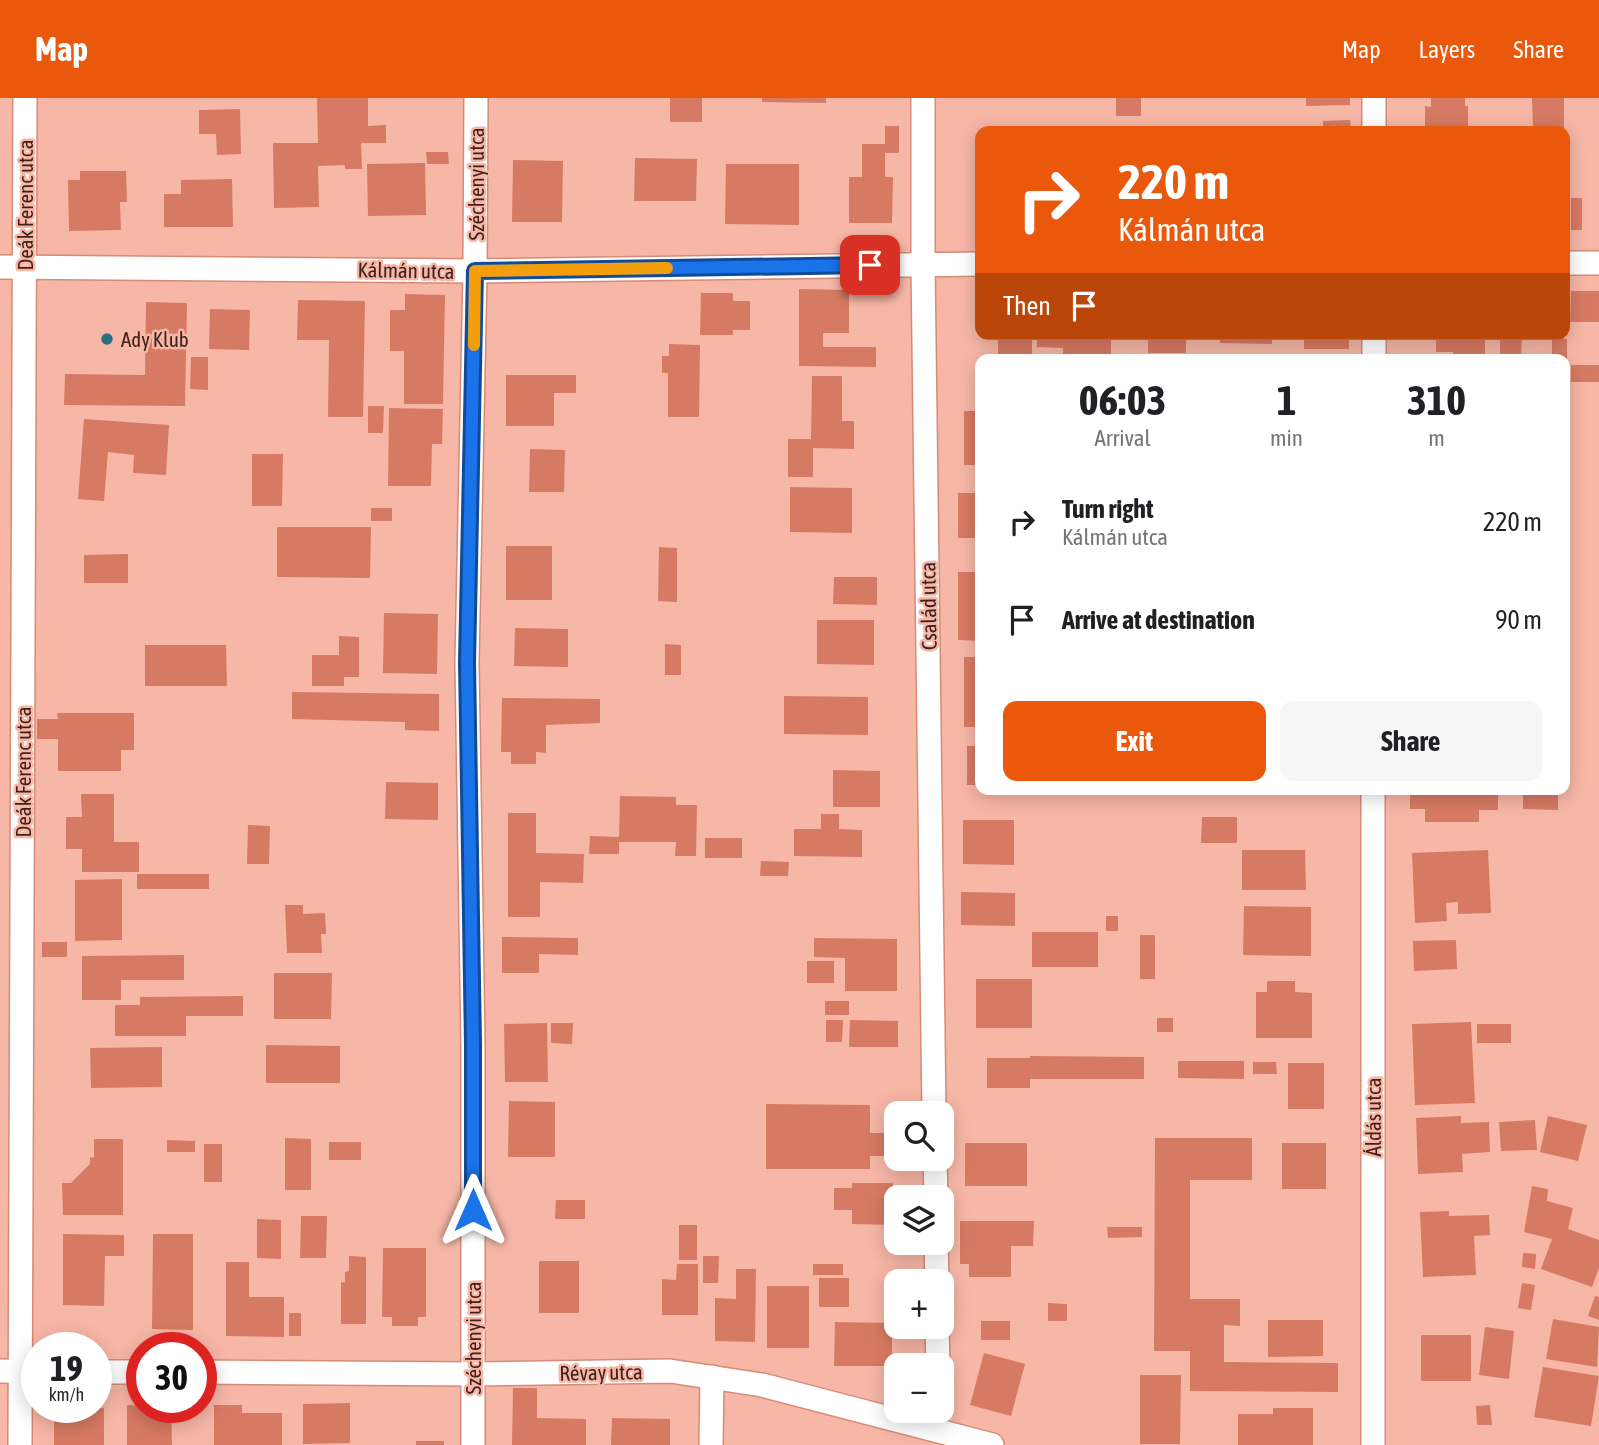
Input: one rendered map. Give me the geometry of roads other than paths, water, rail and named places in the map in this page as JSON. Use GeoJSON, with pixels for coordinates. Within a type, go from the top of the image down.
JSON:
{"type":"FeatureCollection","features":[{"type":"Feature","properties":{"kind":"street","name":"Deák Ferenc utca"},"geometry":{"type":"LineString","coordinates":[[20,1445],[25,98]]}},
{"type":"Feature","properties":{"kind":"street","name":"Széchenyi utca"},"geometry":{"type":"LineString","coordinates":[[473,1445],[473,1045],[467,662],[476,98]]}},
{"type":"Feature","properties":{"kind":"street","name":"Család utca"},"geometry":{"type":"LineString","coordinates":[[923,98],[934,1101]]}},
{"type":"Feature","properties":{"kind":"street"},"geometry":{"type":"LineString","coordinates":[[1374,98],[1374,126]]}},
{"type":"Feature","properties":{"kind":"street"},"geometry":{"type":"LineString","coordinates":[[1570,263],[1599,263]]}},
{"type":"Feature","properties":{"kind":"street","name":"Kálmán utca"},"geometry":{"type":"LineString","coordinates":[[0,267],[475,271],[975,264]]}},
{"type":"Feature","properties":{"kind":"street","name":"Áldás utca"},"geometry":{"type":"LineString","coordinates":[[1373,795],[1373,1445]]}},
{"type":"Feature","properties":{"kind":"street","name":"Révay utca"},"geometry":{"type":"LineString","coordinates":[[217,1372],[473,1374],[670,1371],[762,1385],[884,1410]]}},
{"type":"Feature","properties":{"kind":"street"},"geometry":{"type":"LineString","coordinates":[[711,1445],[712,1377]]}},
{"type":"Feature","properties":{"kind":"street","name":"Révay utca"},"geometry":{"type":"LineString","coordinates":[[943,1423],[992,1445]]}},
{"type":"Feature","properties":{"kind":"place","name":"Ady Klub"},"geometry":{"type":"Point","coordinates":[107,339]}}]}
